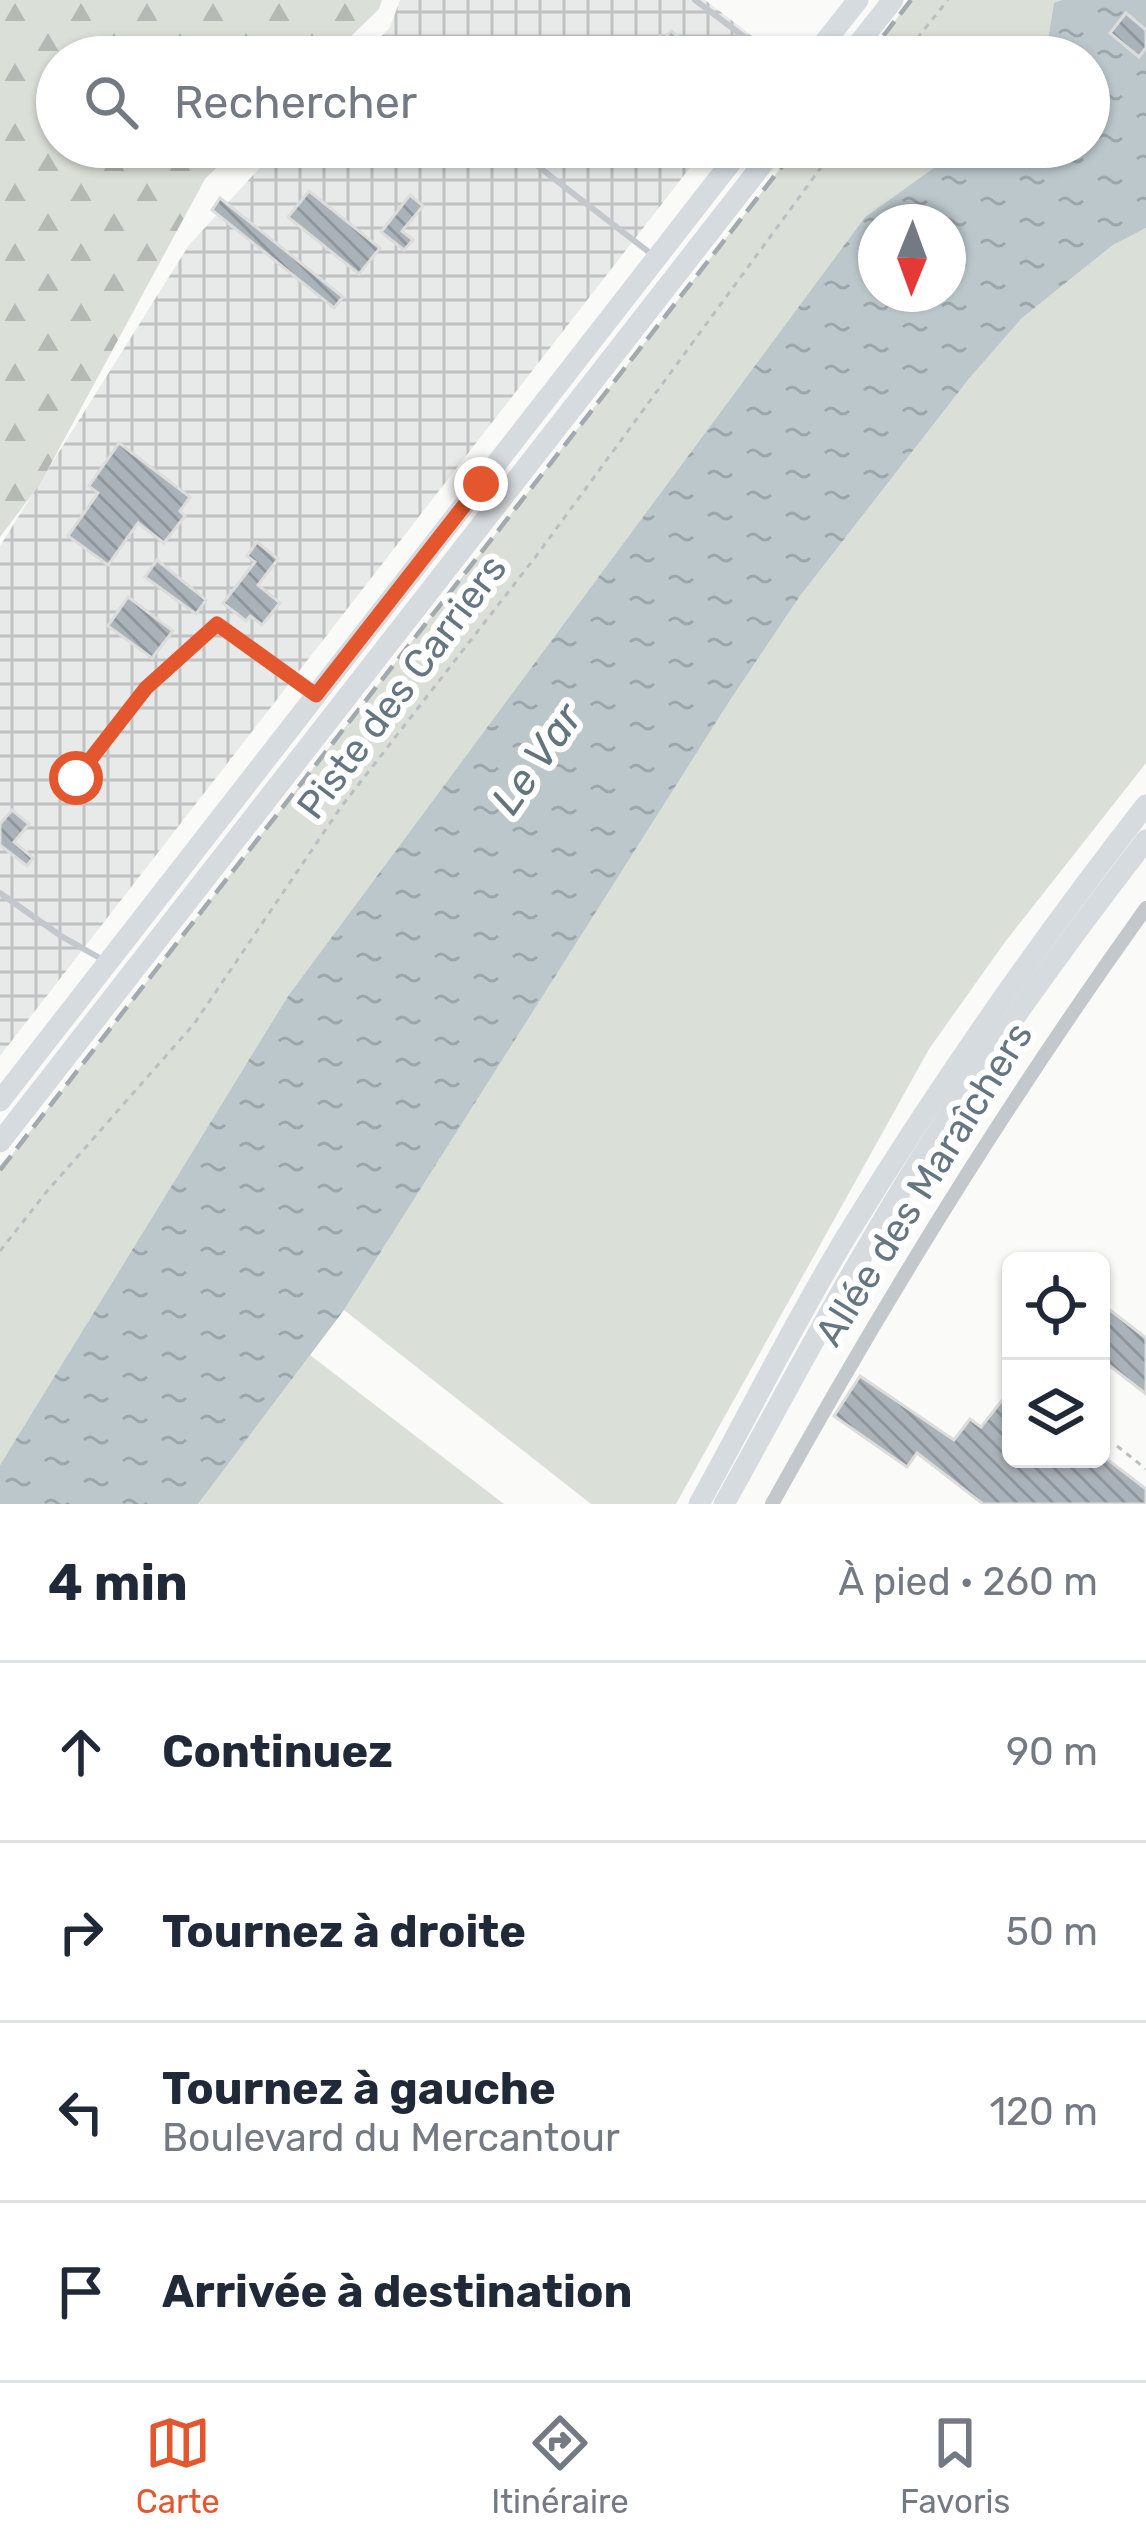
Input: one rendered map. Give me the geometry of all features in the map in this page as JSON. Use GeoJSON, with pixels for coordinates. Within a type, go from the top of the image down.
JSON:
{"type":"FeatureCollection","features":[{"type":"Feature","properties":{"kind":"main road"},"geometry":{"type":"LineString","coordinates":[[830,36],[858,0]]}},
{"type":"Feature","properties":{"kind":"main road"},"geometry":{"type":"LineString","coordinates":[[865,36],[893,0]]}},
{"type":"Feature","properties":{"kind":"main road"},"geometry":{"type":"LineString","coordinates":[[0,1101],[727,168]]}},
{"type":"Feature","properties":{"kind":"main road"},"geometry":{"type":"LineString","coordinates":[[0,1142],[760,168]]}},
{"type":"Feature","properties":{"kind":"main road"},"geometry":{"type":"LineString","coordinates":[[699,1504],[846,1237],[915,1128],[1041,944],[1146,805]]}},
{"type":"Feature","properties":{"kind":"main road"},"geometry":{"type":"LineString","coordinates":[[728,1504],[866,1248],[937,1134],[1034,990],[1146,840]]}},
{"type":"Feature","properties":{"kind":"street"},"geometry":{"type":"LineString","coordinates":[[76,778],[146,688],[217,624],[316,695]]}},
{"type":"Feature","properties":{"kind":"street","name":"Allée des Maraîchers"},"geometry":{"type":"LineString","coordinates":[[772,1504],[918,1251],[1037,1063],[1146,908]]}},
{"type":"Feature","properties":{"kind":"lane"},"geometry":{"type":"LineString","coordinates":[[695,0],[743,36]]}},
{"type":"Feature","properties":{"kind":"lane"},"geometry":{"type":"LineString","coordinates":[[540,168],[657,258]]}},
{"type":"Feature","properties":{"kind":"lane"},"geometry":{"type":"LineString","coordinates":[[0,892],[61,936],[109,962]]}},
{"type":"Feature","properties":{"kind":"path"},"geometry":{"type":"LineString","coordinates":[[919,36],[948,0]]}},
{"type":"Feature","properties":{"kind":"path","name":"Piste des Carriers"},"geometry":{"type":"LineString","coordinates":[[0,1251],[194,1024],[341,808],[537,555],[821,168]]}},
{"type":"Feature","properties":{"kind":"path"},"geometry":{"type":"LineString","coordinates":[[1117,1446],[1146,1469]]}},
{"type":"Feature","properties":{"kind":"shaded area"},"geometry":{"type":"Polygon","coordinates":[[[400,0],[705,0],[752,36],[382,36],[400,0]]]}},
{"type":"Feature","properties":{"kind":"shaded area"},"geometry":{"type":"Polygon","coordinates":[[[260,168],[690,168],[0,1056],[0,546],[189,245],[260,168]]]}},
{"type":"Feature","properties":{"kind":"green space"},"geometry":{"type":"Polygon","coordinates":[[[0,0],[382,0],[351,36],[36,36],[36,168],[216,168],[205,179],[40,484],[0,537],[0,0]]]}},
{"type":"Feature","properties":{"kind":"green space"},"geometry":{"type":"Polygon","coordinates":[[[911,0],[1062,0],[1054,4],[1049,36],[883,36],[911,0]]]}},
{"type":"Feature","properties":{"kind":"green space"},"geometry":{"type":"Polygon","coordinates":[[[781,168],[934,168],[883,204],[858,204],[858,226],[288,996],[0,1465],[0,1170],[781,168]]]}},
{"type":"Feature","properties":{"kind":"green space"},"geometry":{"type":"Polygon","coordinates":[[[1146,228],[1146,763],[1005,942],[929,1049],[676,1504],[591,1504],[344,1310],[800,596],[1022,318],[1113,245],[1146,228]]]}},
{"type":"Feature","properties":{"kind":"green space"},"geometry":{"type":"Polygon","coordinates":[[[310,1355],[504,1504],[198,1504],[310,1355]]]}},
{"type":"Feature","properties":{"kind":"water","name":"Le Var"},"geometry":{"type":"Polygon","coordinates":[[[1146,0],[1146,228],[1113,245],[1022,318],[800,596],[344,1310],[198,1504],[0,1504],[0,1465],[288,996],[858,226],[858,312],[966,312],[966,204],[883,204],[934,168],[1110,168],[1110,36],[1048,36],[1054,3],[1146,0]]]}},
{"type":"Feature","properties":{"kind":"building"},"geometry":{"type":"Polygon","coordinates":[[[1126,13],[1146,30],[1146,48],[1139,57],[1110,33],[1126,13]]]}},
{"type":"Feature","properties":{"kind":"building"},"geometry":{"type":"Polygon","coordinates":[[[309,191],[380,248],[359,274],[288,217],[309,191]]]}},
{"type":"Feature","properties":{"kind":"building"},"geometry":{"type":"Polygon","coordinates":[[[410,195],[423,206],[402,231],[413,240],[404,250],[381,232],[410,195]]]}},
{"type":"Feature","properties":{"kind":"building"},"geometry":{"type":"Polygon","coordinates":[[[220,198],[343,297],[334,308],[212,210],[220,198]]]}},
{"type":"Feature","properties":{"kind":"building"},"geometry":{"type":"Polygon","coordinates":[[[119,443],[190,497],[180,511],[185,516],[164,543],[138,523],[108,565],[68,536],[98,493],[89,486],[119,443]]]}},
{"type":"Feature","properties":{"kind":"building"},"geometry":{"type":"Polygon","coordinates":[[[257,542],[278,559],[258,585],[280,603],[262,625],[250,616],[246,621],[223,603],[255,562],[247,556],[257,542]]]}},
{"type":"Feature","properties":{"kind":"building"},"geometry":{"type":"Polygon","coordinates":[[[157,560],[206,600],[196,614],[145,577],[157,560]]]}},
{"type":"Feature","properties":{"kind":"building"},"geometry":{"type":"Polygon","coordinates":[[[128,597],[173,631],[152,658],[108,626],[128,597]]]}},
{"type":"Feature","properties":{"kind":"building"},"geometry":{"type":"Polygon","coordinates":[[[12,810],[29,824],[14,842],[33,858],[27,866],[0,845],[0,824],[12,810]]]}},
{"type":"Feature","properties":{"kind":"building"},"geometry":{"type":"Polygon","coordinates":[[[1110,1310],[1146,1338],[1146,1394],[1110,1366],[1110,1310]]]}},
{"type":"Feature","properties":{"kind":"building"},"geometry":{"type":"Polygon","coordinates":[[[860,1376],[954,1440],[970,1419],[981,1427],[1002,1400],[1002,1468],[1110,1468],[1110,1461],[1146,1489],[1146,1504],[983,1504],[917,1453],[907,1467],[834,1416],[860,1376]]]}},
{"type":"Feature","properties":{"kind":"railway"},"geometry":{"type":"LineString","coordinates":[[883,36],[911,0]]}},
{"type":"Feature","properties":{"kind":"railway"},"geometry":{"type":"LineString","coordinates":[[0,1170],[781,168]]}},
{"type":"Feature","properties":{"kind":"route"},"geometry":{"type":"LineString","coordinates":[[76,778],[146,688],[217,624],[316,695],[481,484]]}}]}
